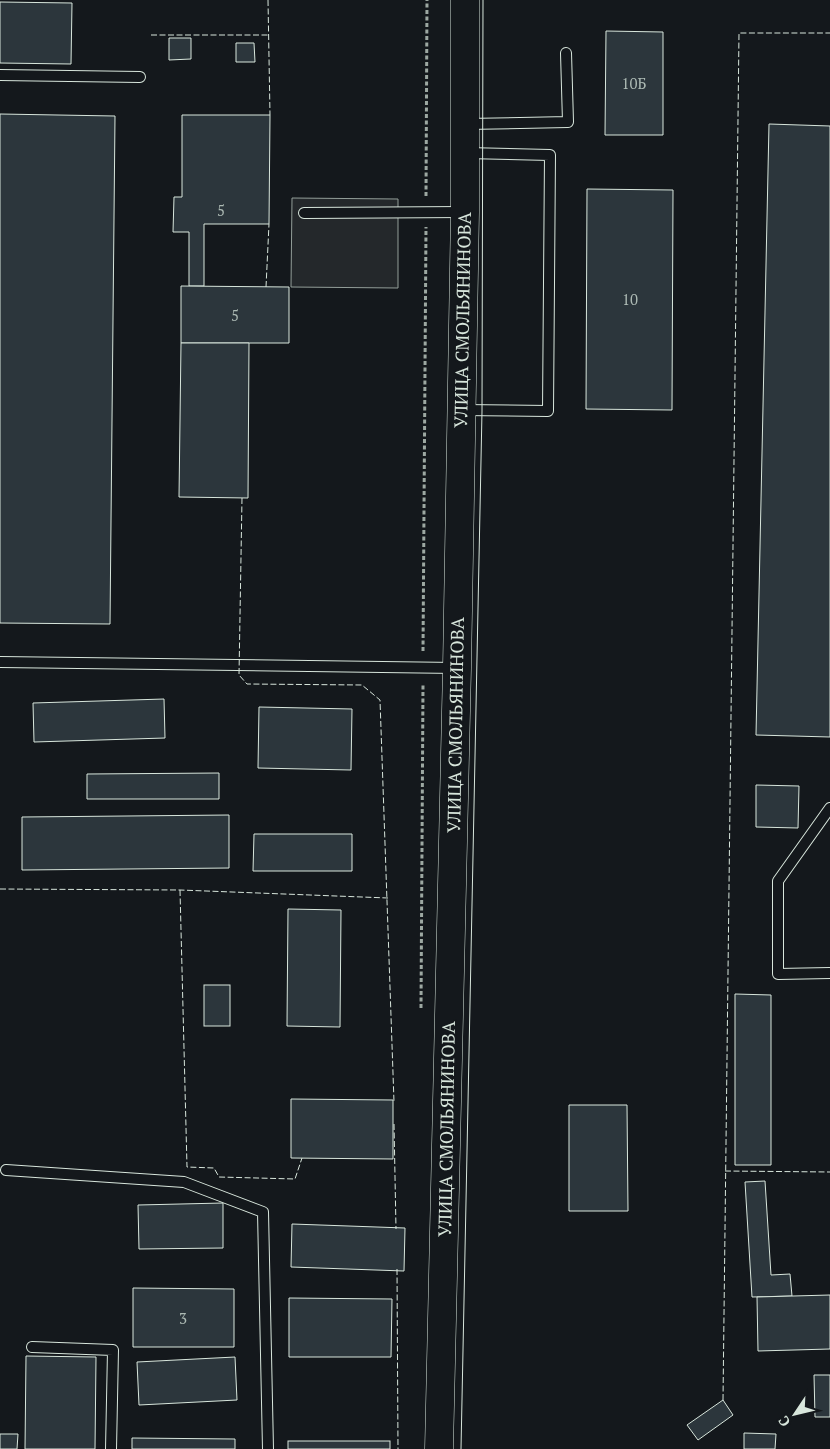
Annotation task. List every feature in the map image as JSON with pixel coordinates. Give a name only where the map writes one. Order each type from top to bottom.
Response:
[{"type":"street","name":"УЛИЦА СМОЛЬЯНИНОВА","points":[[439,1449],[457,668],[460,410],[465,212],[465,0]]},
{"type":"lane","points":[[465,124],[568,122],[566,53]]},
{"type":"lane","points":[[0,75],[140,77]]},
{"type":"lane","points":[[460,410],[548,411],[550,155],[465,153]]},
{"type":"lane","points":[[304,213],[465,212]]},
{"type":"lane","points":[[0,662],[457,668]]},
{"type":"lane","points":[[830,808],[778,881],[778,974],[830,973]]},
{"type":"lane","points":[[6,1170],[184,1182],[263,1212],[268,1449]]},
{"type":"lane","points":[[32,1347],[113,1350],[111,1449]]},
{"type":"path","points":[[421,1014],[427,0]]},
{"type":"shaded area","points":[[292,198],[398,199],[398,288],[291,287]]},
{"type":"building","points":[[0,2],[72,3],[71,64],[0,63]]},
{"type":"building","points":[[606,31],[663,32],[663,135],[605,135]]},
{"type":"building","points":[[169,38],[191,38],[191,59],[169,60]]},
{"type":"building","points":[[236,43],[254,43],[255,62],[236,62]]},
{"type":"building","points":[[0,114],[115,116],[110,624],[0,623]]},
{"type":"building","points":[[182,115],[270,115],[269,224],[204,224],[204,286],[189,286],[189,232],[173,232],[174,197],[182,197]]},
{"type":"building","points":[[769,124],[830,126],[830,737],[756,735]]},
{"type":"building","points":[[587,189],[673,190],[672,410],[586,409]]},
{"type":"building","points":[[181,286],[289,287],[289,343],[181,343]]},
{"type":"building","points":[[181,343],[249,343],[248,498],[179,497]]},
{"type":"building","points":[[164,699],[165,738],[34,742],[33,703]]},
{"type":"building","points":[[259,707],[352,709],[351,770],[258,768]]},
{"type":"building","points":[[219,773],[219,799],[87,799],[87,774]]},
{"type":"building","points":[[756,785],[799,786],[798,828],[756,827]]},
{"type":"building","points":[[229,815],[229,868],[22,870],[22,817]]},
{"type":"building","points":[[254,834],[352,834],[352,871],[253,871]]},
{"type":"building","points":[[288,909],[341,910],[340,1027],[287,1026]]},
{"type":"building","points":[[204,985],[230,985],[230,1026],[204,1026]]},
{"type":"building","points":[[735,994],[771,995],[771,1165],[735,1165]]},
{"type":"building","points":[[291,1099],[393,1100],[393,1159],[291,1158]]},
{"type":"building","points":[[569,1105],[627,1105],[628,1211],[569,1211]]},
{"type":"building","points":[[765,1181],[771,1275],[790,1274],[792,1296],[752,1297],[745,1182]]},
{"type":"building","points":[[223,1203],[223,1248],[139,1249],[138,1205]]},
{"type":"building","points":[[292,1224],[405,1228],[404,1271],[291,1267]]},
{"type":"building","points":[[133,1288],[234,1289],[234,1347],[133,1347]]},
{"type":"building","points":[[830,1295],[830,1349],[758,1351],[757,1297]]},
{"type":"building","points":[[289,1298],[392,1299],[391,1357],[289,1357]]},
{"type":"building","points":[[26,1356],[96,1357],[95,1449],[25,1449]]},
{"type":"building","points":[[235,1357],[237,1400],[139,1405],[137,1362]]},
{"type":"building","points":[[814,1375],[830,1375],[830,1417],[815,1417]]},
{"type":"building","points":[[723,1400],[733,1415],[698,1440],[687,1425]]},
{"type":"building","points":[[744,1433],[776,1434],[775,1449],[744,1449]]},
{"type":"building","points":[[0,1434],[18,1434],[17,1449],[0,1449]]},
{"type":"building","points":[[132,1438],[235,1439],[235,1449],[132,1449]]},
{"type":"building","points":[[288,1441],[390,1441],[390,1449],[288,1449]]},
{"type":"tram line","points":[[461,1449],[482,411],[483,0]]},
{"type":"fence","points":[[268,0],[270,115]]},
{"type":"fence","points":[[723,1400],[739,33],[830,33]]},
{"type":"fence","points":[[151,35],[269,35]]},
{"type":"fence","points":[[266,287],[269,224]]},
{"type":"fence","points":[[242,498],[239,675],[247,684],[362,685],[380,700],[394,1102]]},
{"type":"fence","points":[[0,889],[180,890],[388,898]]},
{"type":"fence","points":[[180,890],[187,1167],[214,1168],[219,1177],[295,1179],[302,1158]]},
{"type":"fence","points":[[394,1124],[396,1229]]},
{"type":"fence","points":[[725,1171],[830,1172]]},
{"type":"fence","points":[[397,1269],[398,1449]]}]
